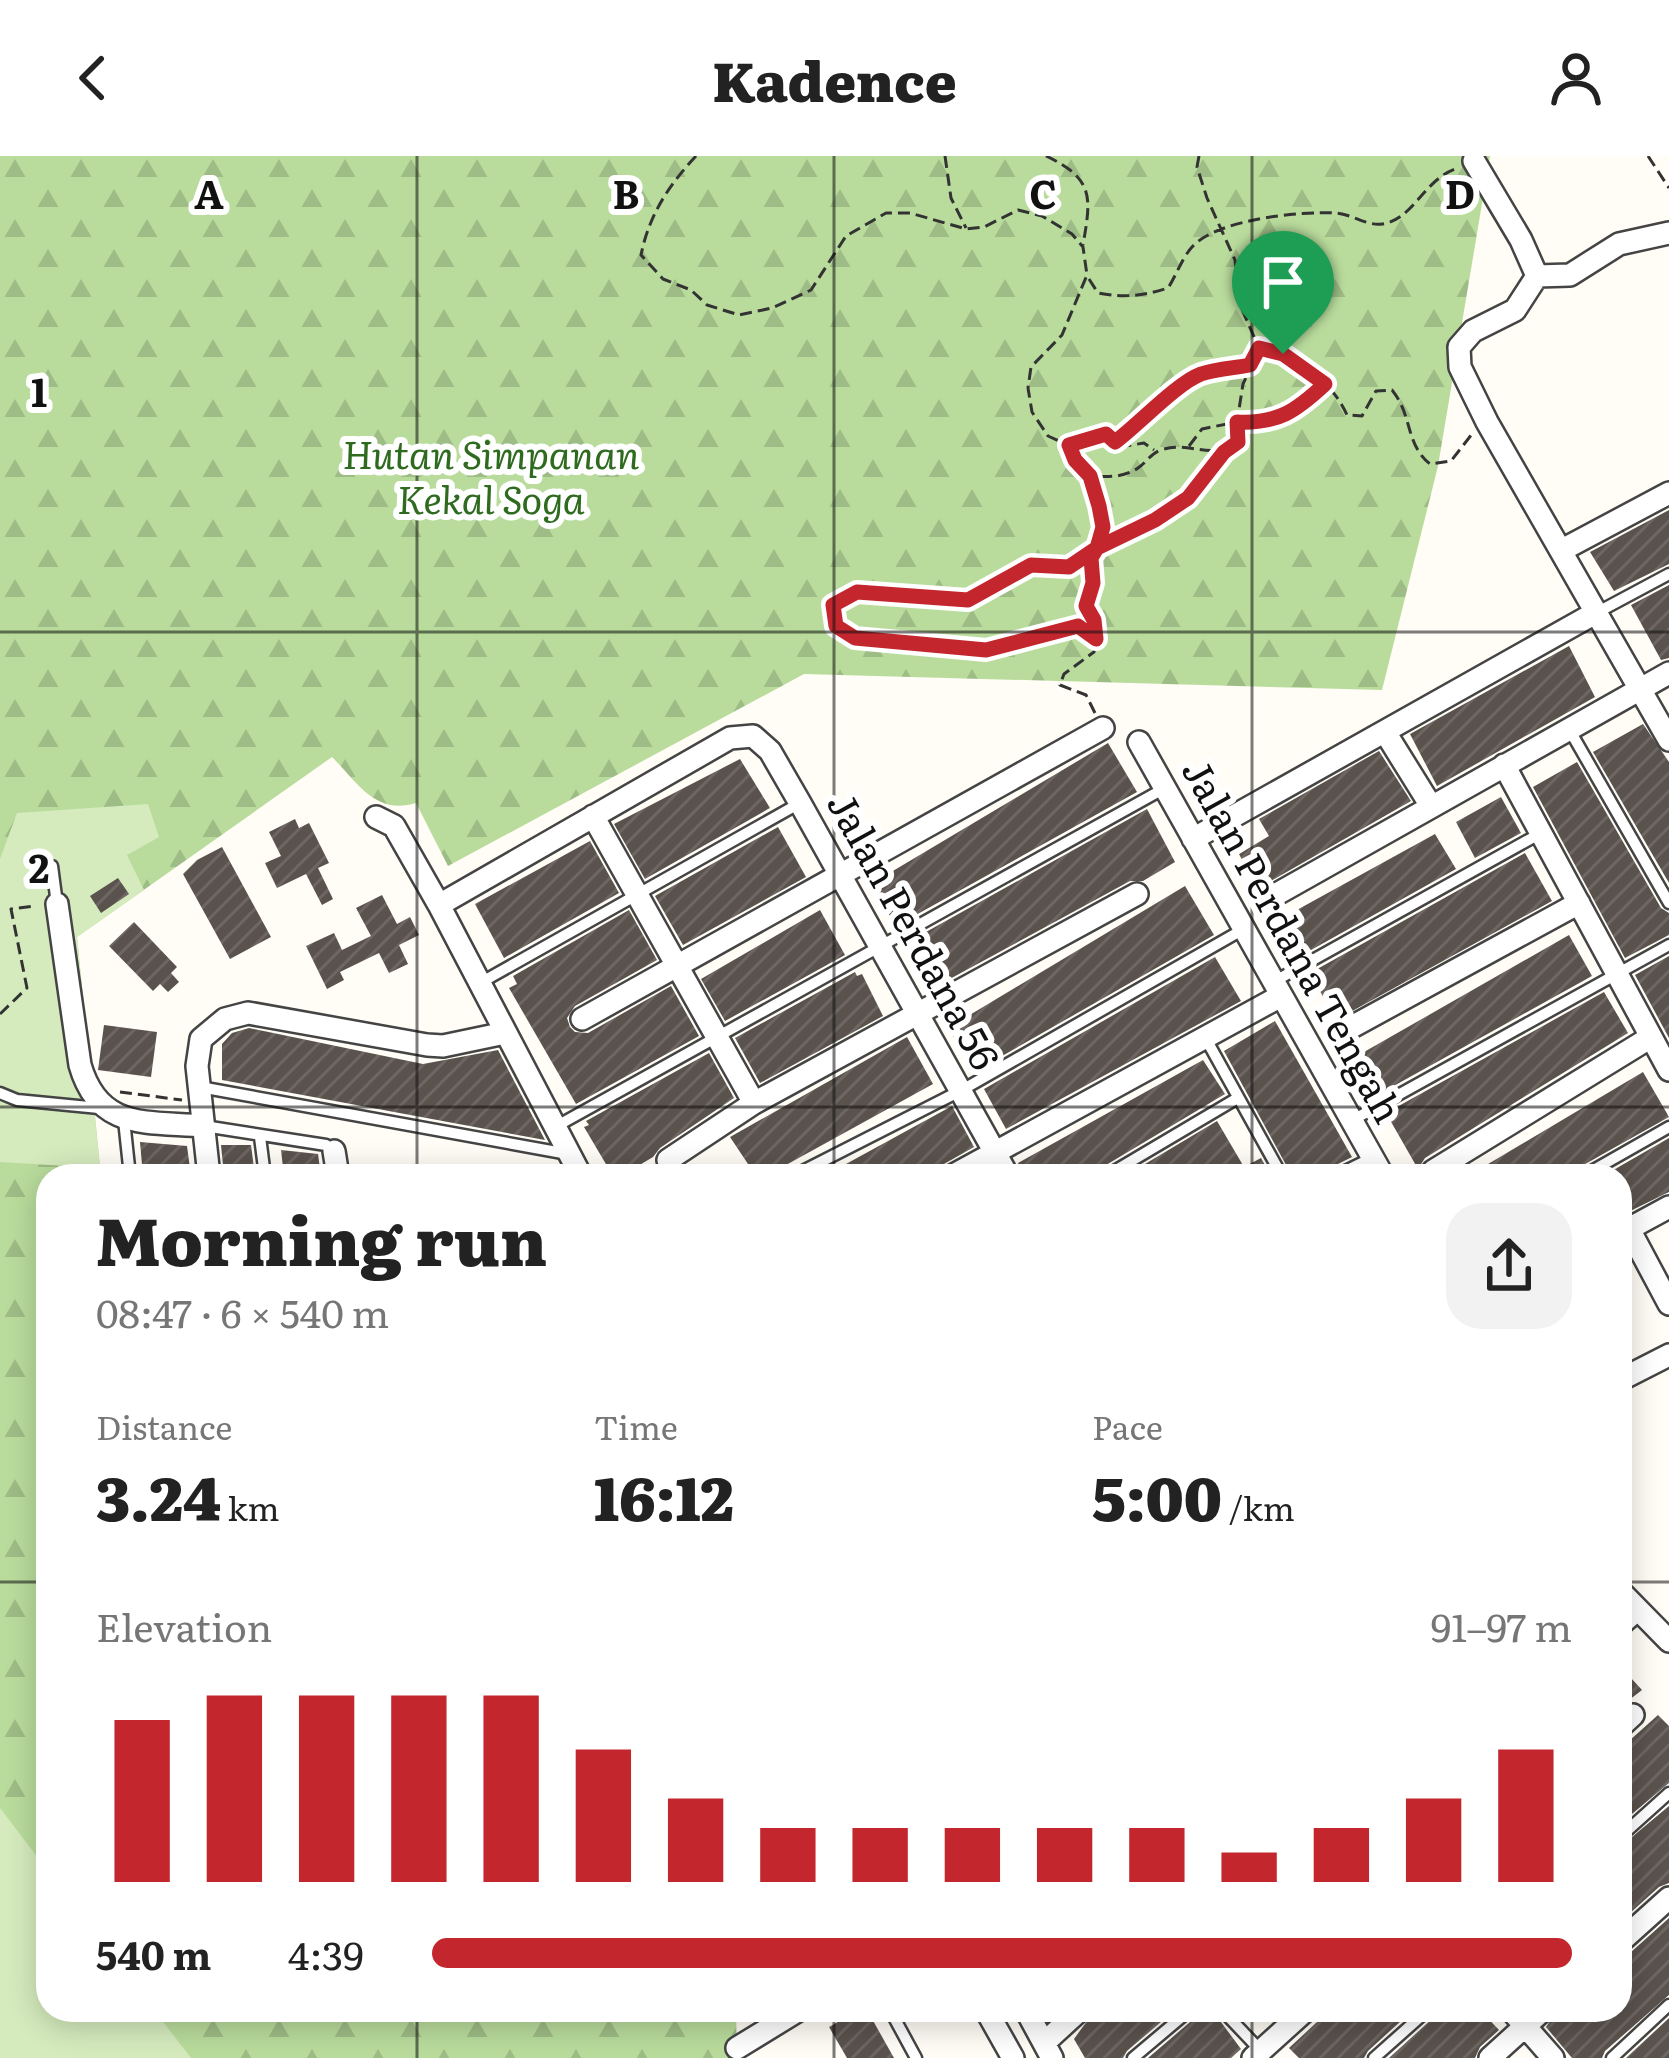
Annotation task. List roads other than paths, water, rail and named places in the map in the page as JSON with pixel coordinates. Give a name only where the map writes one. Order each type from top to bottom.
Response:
[{"type":"street","points":[[1474,161],[1521,239],[1537,276]]},
{"type":"street","points":[[1537,276],[1570,275],[1619,244],[1669,233]]},
{"type":"street","points":[[1537,276],[1516,310],[1473,331],[1459,347],[1460,367],[1669,740]]},
{"type":"street","points":[[1562,550],[1669,493]]},
{"type":"street","points":[[1193,839],[1597,612]]},
{"type":"street","points":[[1268,898],[1669,673]]},
{"type":"street","points":[[581,1019],[1103,728]]},
{"type":"street","points":[[1385,732],[1431,806]]},
{"type":"street","name":"Jalan Perdana 56","points":[[593,816],[730,738],[744,735],[762,740],[1001,1164]]},
{"type":"street","name":"Jalan Perdana Tengah","points":[[1139,742],[1376,1164]]},
{"type":"street","points":[[1504,765],[1669,1070]]},
{"type":"street","points":[[440,905],[593,816],[754,1103]]},
{"type":"street","points":[[376,817],[394,826],[440,905],[574,1164]]},
{"type":"street","points":[[670,1164],[668,1160],[754,1103],[1137,895]]},
{"type":"street","points":[[1348,1029],[1579,903]]},
{"type":"street","points":[[57,904],[86,1088],[103,1108],[124,1120],[202,1105]]},
{"type":"street","points":[[976,1164],[1204,1036],[1276,990]]},
{"type":"street","points":[[208,1164],[197,1066],[201,1039],[225,1019],[248,1013],[443,1046],[506,1034]]},
{"type":"street","points":[[1444,1164],[1652,1037]]},
{"type":"street","points":[[334,1151],[336,1164]]},
{"type":"street","points":[[1632,1227],[1669,1207]]},
{"type":"street","points":[[1632,1243],[1669,1304]]},
{"type":"street","points":[[1632,1375],[1669,1355]]},
{"type":"street","points":[[1632,1602],[1669,1641]]},
{"type":"street","points":[[1632,1931],[1669,1898]]},
{"type":"street","points":[[738,2053],[782,2022]]},
{"type":"street","points":[[993,2022],[1013,2058]]},
{"type":"street","points":[[1033,2022],[1048,2050],[1070,2022]]},
{"type":"street","points":[[1260,2056],[1294,2022]]},
{"type":"street","points":[[1490,2058],[1515,2022]]},
{"type":"street","points":[[1522,2022],[1553,2058]]},
{"type":"lane","points":[[1597,612],[1669,574]]},
{"type":"lane","points":[[1569,729],[1669,903]]},
{"type":"lane","points":[[555,1127],[1165,788]]},
{"type":"lane","points":[[480,983],[800,803]]},
{"type":"lane","points":[[1276,990],[1541,833]]},
{"type":"lane","points":[[52,866],[57,904]]},
{"type":"lane","points":[[817,1164],[962,1090],[1242,930]]},
{"type":"lane","points":[[1351,1121],[1669,944]]},
{"type":"lane","points":[[1204,1036],[1275,1164]]},
{"type":"lane","points":[[0,1093],[17,1100],[103,1108]]},
{"type":"lane","points":[[1126,1164],[1236,1099]]},
{"type":"lane","points":[[202,1105],[260,1137],[326,1145],[334,1151]]},
{"type":"lane","points":[[202,1105],[569,1154]]},
{"type":"lane","points":[[124,1120],[129,1164]]},
{"type":"lane","points":[[1604,1164],[1669,1127]]},
{"type":"lane","points":[[260,1137],[263,1164]]},
{"type":"lane","points":[[1632,1622],[1643,1612]]},
{"type":"lane","points":[[1632,1826],[1669,1792]]},
{"type":"lane","points":[[1612,2058],[1669,2005]]},
{"type":"lane","points":[[896,2022],[916,2058]]},
{"type":"lane","points":[[1132,2058],[1176,2022]]},
{"type":"lane","points":[[1232,2022],[1260,2056]]},
{"type":"lane","points":[[1374,2058],[1414,2022]]},
{"type":"park label","name":"Hutan Simpanan Kekal Soga","points":[[491,478]]}]
